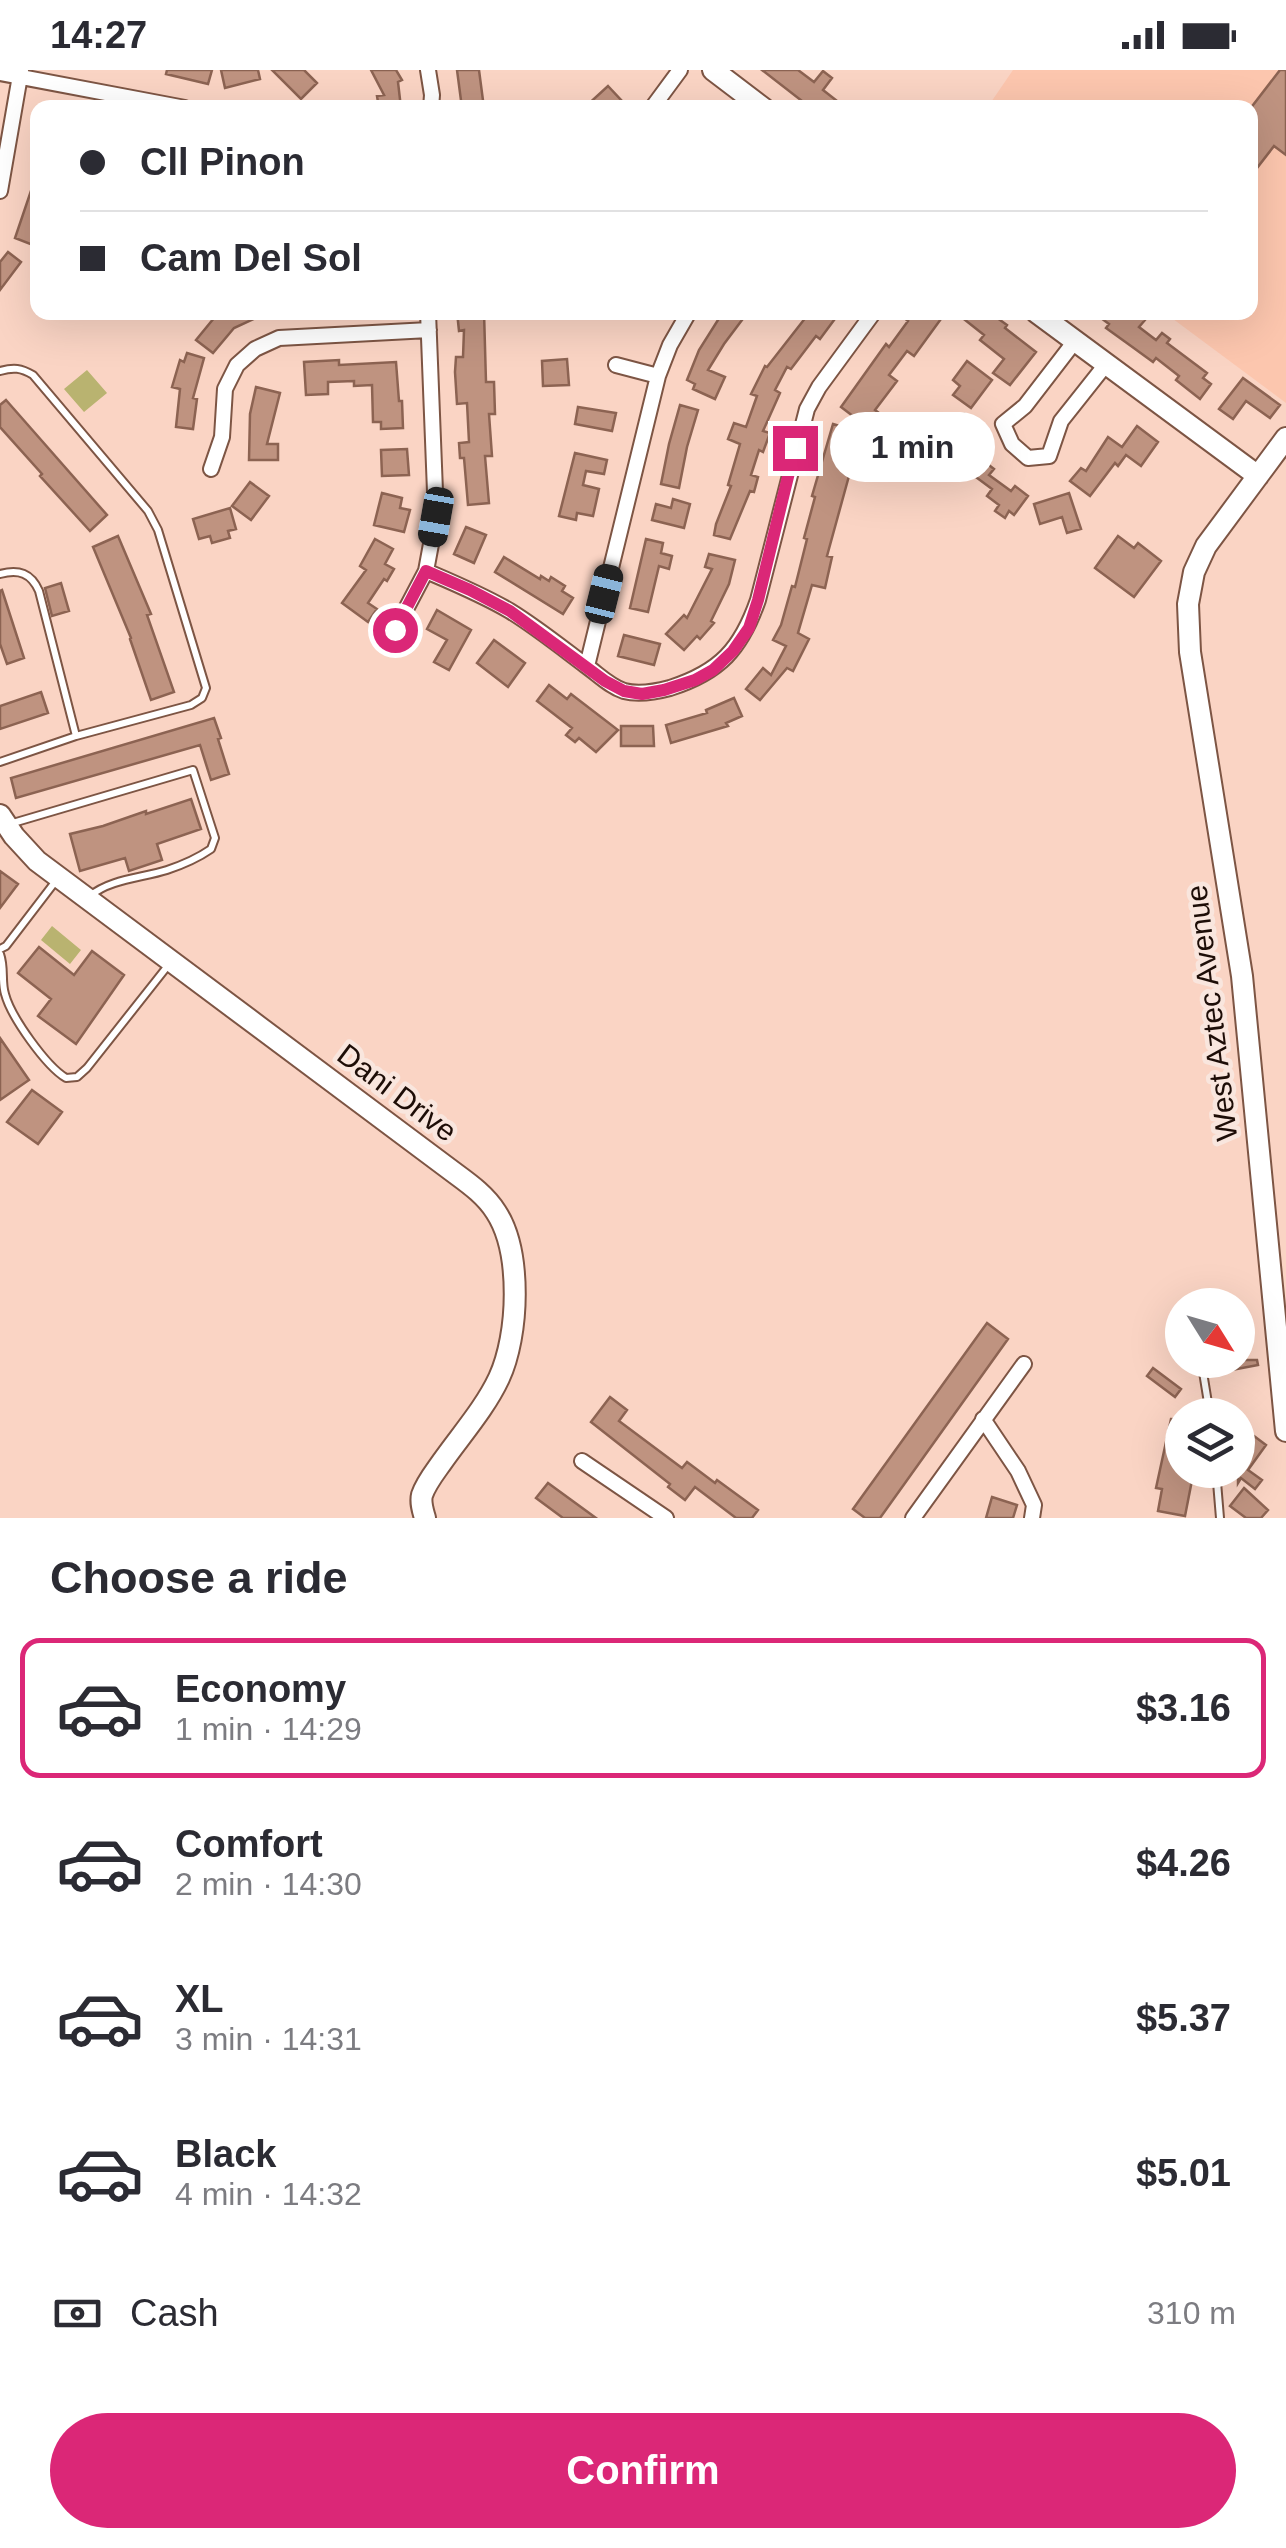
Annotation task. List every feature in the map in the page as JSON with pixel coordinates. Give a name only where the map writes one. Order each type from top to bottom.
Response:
[{"type":"street","points":[[428,70],[432,100]]},
{"type":"street","points":[[658,100],[680,70]]},
{"type":"street","points":[[713,70],[752,100]]},
{"type":"street","points":[[0,73],[20,73],[150,100]]},
{"type":"street","points":[[0,191],[20,73]]},
{"type":"street","points":[[395,630],[426,571],[436,517],[428,320]]},
{"type":"street","points":[[587,666],[658,376],[684,320]]},
{"type":"street","points":[[426,571],[510,611],[624,691],[642,694],[664,690],[713,670],[749,628],[806,409],[868,320]]},
{"type":"street","points":[[1047,320],[1258,476]]},
{"type":"street","points":[[212,469],[222,438],[225,389],[237,365],[255,350],[278,338],[429,330]]},
{"type":"street","points":[[1075,340],[1025,406],[1002,424],[1012,444],[1028,458],[1048,456],[1061,421],[1106,363]]},
{"type":"street","points":[[616,365],[658,376]]},
{"type":"street","name":"West Aztec Avenue","points":[[1286,438],[1206,546],[1194,572],[1188,604],[1190,652],[1242,976],[1286,1431]]},
{"type":"street","name":"Dani Drive","points":[[3,820],[38,861],[58,877],[456,1174],[496,1212],[515,1272],[507,1353],[483,1405],[428,1482],[421,1498],[425,1518]]},
{"type":"street","points":[[914,1518],[1024,1364]]},
{"type":"street","points":[[983,1419],[1018,1471],[1034,1504],[1032,1518]]},
{"type":"street","points":[[582,1461],[666,1518]]},
{"type":"lane","points":[[0,371],[22,368],[33,375],[148,511],[158,530],[206,688],[202,698],[191,705],[76,736],[0,762]]},
{"type":"lane","points":[[0,574],[26,574],[40,592],[76,736]]},
{"type":"lane","points":[[3,820],[193,770],[215,838],[211,849],[168,870],[110,885],[93,892],[88,899]]},
{"type":"lane","points":[[58,877],[0,952],[6,999],[45,1062],[66,1078],[88,1068],[171,962]]},
{"type":"lane","points":[[1218,1488],[1220,1518]]},
{"type":"shaded area","points":[[1013,70],[1286,70],[1286,403],[1174,320],[1258,320],[1258,100],[992,100]]},
{"type":"shaded area","points":[[87,370],[107,393],[84,412],[64,389]]},
{"type":"shaded area","points":[[52,926],[81,950],[70,964],[41,940]]},
{"type":"building","points":[[167,70],[212,70],[208,84],[166,74]]},
{"type":"building","points":[[221,70],[258,70],[260,79],[225,88]]},
{"type":"building","points":[[272,70],[304,70],[317,83],[301,99]]},
{"type":"building","points":[[371,70],[396,70],[402,80],[398,82],[400,100],[378,100],[377,96],[384,95]]},
{"type":"building","points":[[457,70],[479,70],[483,100],[461,100]]},
{"type":"building","points":[[762,70],[798,70],[814,82],[823,71],[832,78],[823,90],[836,100],[801,100]]},
{"type":"building","points":[[1280,70],[1286,70],[1286,155],[1274,146],[1258,167],[1258,100]]},
{"type":"building","points":[[608,86],[621,100],[593,100]]},
{"type":"building","points":[[30,194],[30,244],[15,238]]},
{"type":"building","points":[[8,252],[21,262],[0,290],[0,262]]},
{"type":"building","points":[[212,320],[252,320],[234,328],[213,353],[196,340]]},
{"type":"building","points":[[458,320],[484,320],[486,382],[494,382],[495,414],[489,414],[492,456],[485,456],[489,503],[468,505],[459,443],[469,442],[467,403],[457,404],[455,372],[456,357],[463,357],[464,330],[459,331]]},
{"type":"building","points":[[718,320],[742,320],[708,370],[725,377],[715,399],[693,389],[695,384],[687,380],[699,350]]},
{"type":"building","points":[[804,320],[834,320],[820,339],[816,336],[791,369],[787,367],[775,390],[780,393],[763,431],[770,433],[763,452],[759,450],[751,475],[758,477],[754,492],[750,491],[730,539],[714,535],[740,444],[728,439],[734,423],[746,427],[757,396],[751,394]]},
{"type":"building","points":[[940,320],[914,356],[907,351],[889,375],[897,381],[875,410],[879,413],[866,426],[841,407],[886,344],[889,347],[908,321]]},
{"type":"building","points":[[965,320],[1000,320],[1036,352],[1010,385],[993,373],[1004,359],[980,340],[984,335]]},
{"type":"building","points":[[1104,320],[1145,320],[1139,327],[1156,340],[1162,333],[1170,339],[1167,343],[1207,373],[1203,378],[1211,384],[1200,399],[1156,358],[1153,362],[1106,328],[1109,324]]},
{"type":"building","points":[[187,353],[204,358],[193,398],[197,399],[193,429],[176,427],[180,389],[172,387],[180,360],[184,362]]},
{"type":"building","points":[[567,359],[569,385],[543,386],[542,361]]},
{"type":"building","points":[[339,360],[339,365],[396,362],[403,428],[381,429],[381,422],[373,422],[372,385],[328,382],[328,394],[306,395],[304,362]]},
{"type":"building","points":[[967,361],[992,380],[971,408],[953,395],[960,386],[953,380]]},
{"type":"building","points":[[1243,378],[1280,405],[1270,418],[1246,401],[1233,419],[1219,409]]},
{"type":"building","points":[[256,387],[280,393],[267,444],[278,444],[278,460],[249,460],[250,414]]},
{"type":"building","points":[[6,400],[107,515],[90,531],[0,427],[0,405]]},
{"type":"building","points":[[680,405],[698,410],[679,488],[661,484]]},
{"type":"building","points":[[578,407],[616,413],[612,431],[575,424]]},
{"type":"building","points":[[964,414],[966,443],[942,445],[940,416]]},
{"type":"building","points":[[833,424],[860,432],[854,453],[859,454],[855,466],[852,465],[827,556],[832,557],[825,588],[812,585],[798,633],[809,639],[793,671],[787,668],[760,700],[746,689],[763,668],[771,675],[786,646],[773,640],[792,586],[795,587],[815,497],[812,496]]},
{"type":"building","points":[[1137,426],[1158,442],[1141,466],[1126,455],[1090,496],[1070,481],[1081,468],[1086,471],[1108,437],[1122,447]]},
{"type":"building","points":[[407,449],[409,475],[382,476],[381,450]]},
{"type":"building","points":[[968,449],[994,469],[989,475],[1011,491],[1015,486],[1028,496],[1014,515],[1009,511],[1005,518],[995,511],[999,505],[987,496],[992,489],[957,463]]},
{"type":"building","points":[[575,453],[607,460],[604,474],[586,471],[583,485],[599,489],[593,516],[577,513],[576,520],[559,516]]},
{"type":"building","points":[[250,482],[269,496],[251,520],[232,506]]},
{"type":"building","points":[[382,493],[402,498],[400,508],[410,510],[404,532],[374,525]]},
{"type":"building","points":[[1069,493],[1081,529],[1067,533],[1062,517],[1040,524],[1034,504]]},
{"type":"building","points":[[673,499],[690,504],[684,528],[652,520],[656,504],[671,508]]},
{"type":"building","points":[[230,508],[236,529],[228,531],[230,538],[212,543],[210,536],[199,539],[193,519]]},
{"type":"building","points":[[466,527],[486,535],[474,563],[454,554]]},
{"type":"building","points":[[118,536],[151,614],[147,615],[174,692],[151,700],[131,638],[93,547]]},
{"type":"building","points":[[1118,536],[1134,548],[1138,543],[1161,561],[1134,597],[1095,568]]},
{"type":"building","points":[[375,539],[393,549],[385,564],[394,569],[368,603],[377,609],[368,622],[342,603],[366,570],[360,566]]},
{"type":"building","points":[[646,539],[663,543],[661,553],[672,556],[669,569],[659,566],[648,612],[630,608]]},
{"type":"building","points":[[709,554],[735,560],[729,584],[711,621],[714,623],[684,650],[666,634],[684,615],[687,618],[712,569],[705,567]]},
{"type":"building","points":[[504,557],[540,579],[541,576],[549,581],[551,577],[565,586],[562,591],[573,598],[563,614],[495,572]]},
{"type":"building","points":[[61,583],[69,611],[52,616],[45,588]]},
{"type":"building","points":[[2,590],[24,658],[7,664],[0,644]]},
{"type":"building","points":[[437,610],[471,630],[449,670],[434,662],[447,640],[427,629]]},
{"type":"building","points":[[624,635],[660,644],[654,665],[618,656]]},
{"type":"building","points":[[494,640],[525,663],[508,687],[477,663]]},
{"type":"building","points":[[549,685],[567,699],[571,694],[618,730],[596,752],[579,738],[575,742],[566,735],[572,728],[537,701]]},
{"type":"building","points":[[41,692],[48,713],[0,729],[0,706]]},
{"type":"building","points":[[734,698],[742,716],[726,723],[728,726],[671,743],[666,725],[707,713],[706,710]]},
{"type":"building","points":[[214,718],[229,774],[211,780],[200,745],[16,798],[11,778]]},
{"type":"building","points":[[621,726],[653,726],[654,746],[621,746]]},
{"type":"building","points":[[191,799],[201,829],[157,844],[162,860],[129,871],[125,858],[80,871],[70,834]]},
{"type":"building","points":[[0,871],[18,884],[0,908]]},
{"type":"building","points":[[39,947],[74,975],[92,951],[124,975],[76,1044],[38,1016],[51,999],[18,973]]},
{"type":"building","points":[[0,1038],[29,1080],[0,1100]]},
{"type":"building","points":[[32,1090],[62,1112],[38,1144],[7,1122]]},
{"type":"building","points":[[987,1323],[1008,1339],[880,1518],[865,1518],[853,1509]]},
{"type":"building","points":[[1153,1368],[1181,1389],[1175,1397],[1147,1376]]},
{"type":"building","points":[[610,1397],[627,1410],[619,1421],[682,1468],[687,1462],[715,1483],[717,1480],[758,1510],[752,1518],[736,1518],[695,1487],[685,1500],[591,1422]]},
{"type":"building","points":[[1255,1437],[1266,1445],[1255,1460]]},
{"type":"building","points":[[1165,1447],[1165,1488],[1190,1488],[1185,1516],[1158,1511],[1162,1489],[1156,1488]]},
{"type":"building","points":[[548,1483],[596,1518],[563,1518],[536,1498]]},
{"type":"building","points":[[1244,1488],[1268,1510],[1261,1518],[1246,1518],[1230,1506]]},
{"type":"building","points":[[992,1497],[1017,1505],[1013,1518],[986,1518]]},
{"type":"route","points":[[395,630],[426,571],[510,611],[624,691],[642,694],[695,680],[733,651],[749,628],[795,448]]}]
